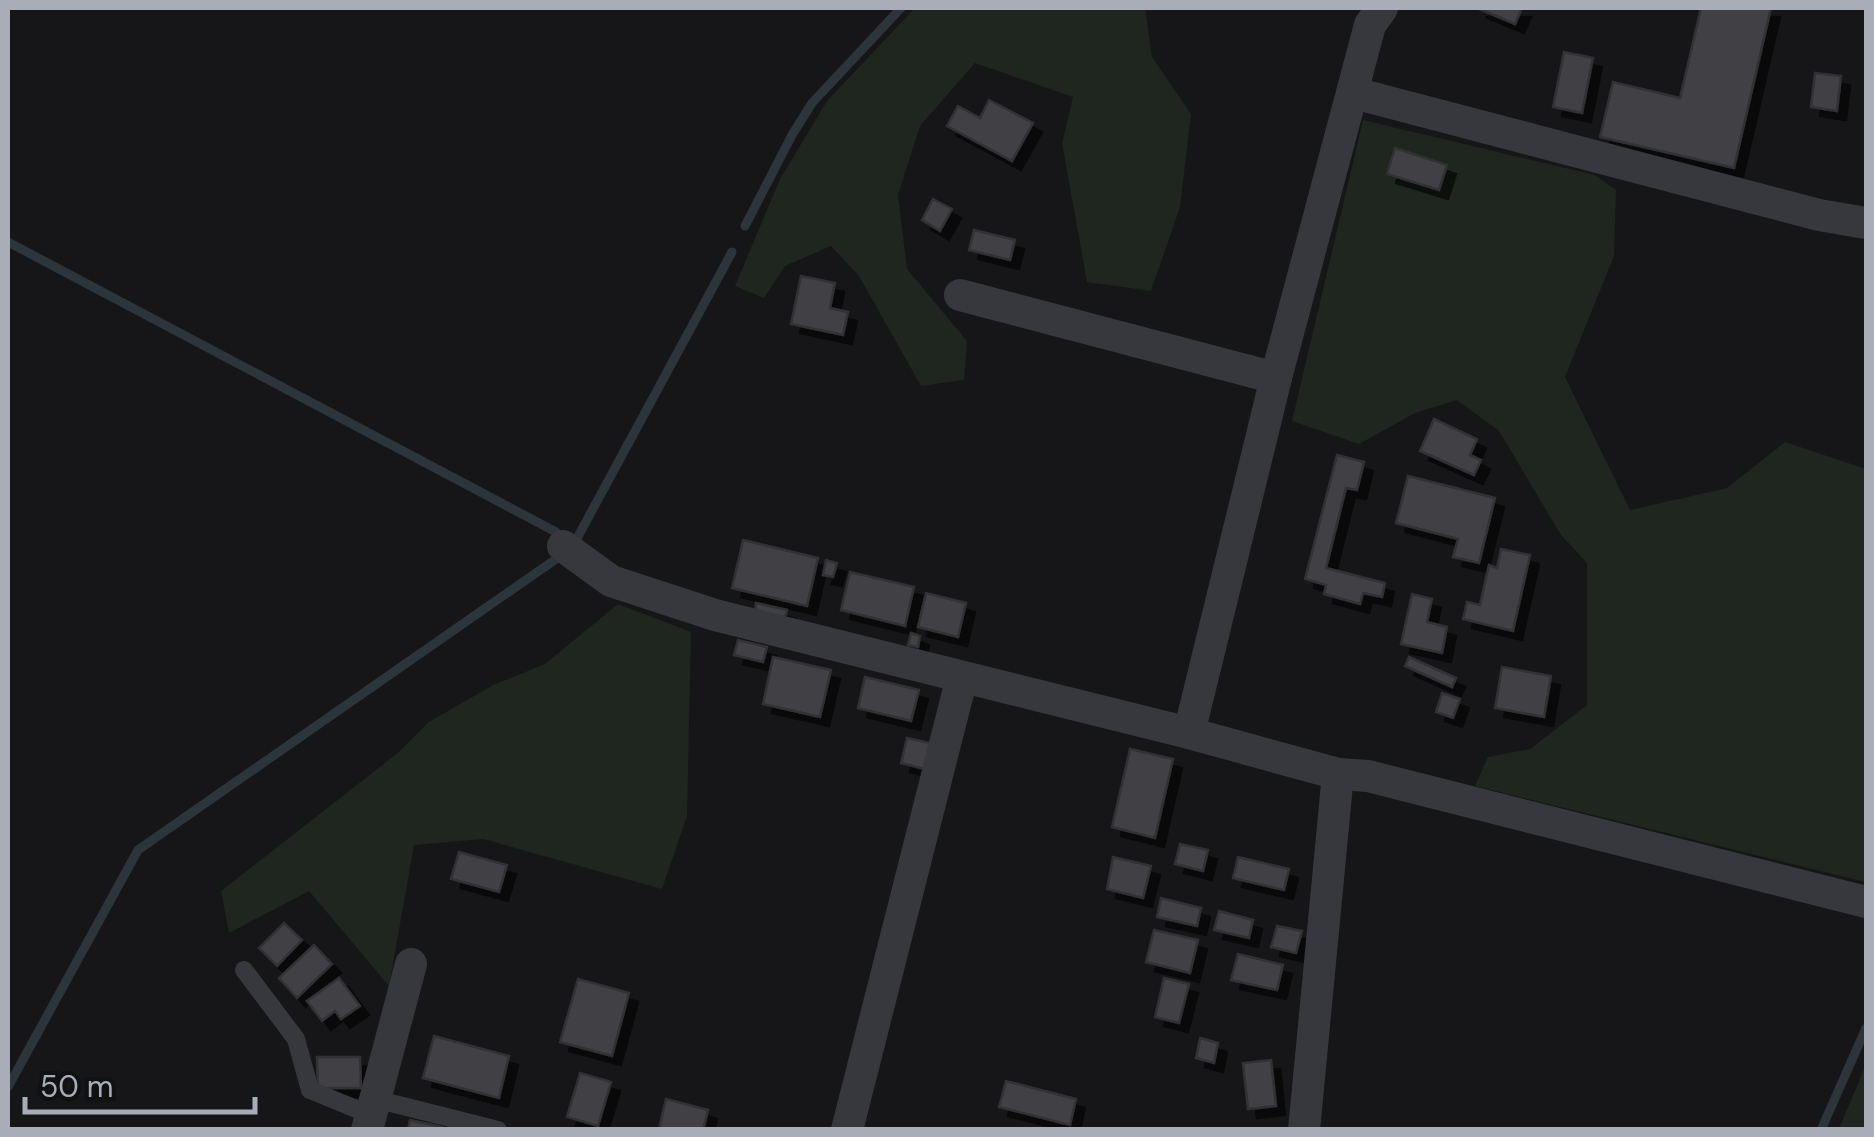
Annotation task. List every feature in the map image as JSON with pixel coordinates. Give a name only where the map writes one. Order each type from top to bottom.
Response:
[{"type":"street","points":[[1189,734],[1276,378],[1370,25],[1382,8]]},
{"type":"street","points":[[1354,93],[1819,216],[1866,223]]},
{"type":"street","points":[[960,295],[1276,378]]},
{"type":"street","points":[[563,546],[611,581],[714,616],[1866,902]]},
{"type":"street","points":[[847,1130],[962,677]]},
{"type":"street","points":[[1304,1130],[1338,774]]},
{"type":"street","points":[[371,1114],[411,964]]},
{"type":"lane","points":[[244,970],[296,1038],[310,1090],[371,1114],[498,1130]]},
{"type":"shaded area","points":[[915,8],[1145,8],[1152,57],[1191,114],[1180,207],[1151,291],[1087,282],[1062,143],[1073,97],[975,63],[920,126],[898,195],[907,269],[967,341],[964,380],[921,386],[859,276],[831,246],[785,266],[764,298],[735,286],[780,179],[827,101]]},
{"type":"shaded area","points":[[1363,120],[1595,175],[1616,190],[1614,256],[1565,377],[1630,510],[1727,488],[1785,442],[1866,469],[1866,882],[1475,786],[1488,757],[1530,749],[1587,705],[1587,563],[1561,535],[1499,431],[1457,400],[1415,413],[1359,444],[1292,421]]},
{"type":"shaded area","points":[[618,604],[691,632],[687,816],[662,889],[483,839],[414,845],[389,986],[309,891],[229,933],[221,891],[399,752],[429,722],[493,685],[545,664]]},
{"type":"shaded area","points":[[1866,1064],[1866,1129],[1839,1129]]},
{"type":"building","points":[[1477,8],[1522,8],[1515,24]]},
{"type":"building","points":[[1701,8],[1771,8],[1734,168],[1600,137],[1613,82],[1680,98]]},
{"type":"building","points":[[1564,52],[1593,58],[1582,113],[1553,107]]},
{"type":"building","points":[[1815,73],[1841,76],[1837,111],[1811,107]]},
{"type":"building","points":[[989,100],[1033,123],[1012,161],[947,126],[958,106],[980,118]]},
{"type":"building","points":[[1395,148],[1447,165],[1439,190],[1387,174]]},
{"type":"building","points":[[933,199],[952,209],[940,231],[922,220]]},
{"type":"building","points":[[974,230],[1015,240],[1010,260],[969,250]]},
{"type":"building","points":[[801,276],[835,283],[830,308],[848,312],[843,335],[791,324]]},
{"type":"building","points":[[1434,419],[1477,439],[1470,455],[1481,460],[1474,475],[1420,451]]},
{"type":"building","points":[[1337,455],[1364,462],[1357,490],[1346,488],[1326,568],[1385,583],[1382,597],[1363,593],[1360,604],[1324,594],[1326,585],[1305,579]]},
{"type":"building","points":[[1408,476],[1495,498],[1479,563],[1453,557],[1458,539],[1396,523]]},
{"type":"building","points":[[743,540],[818,558],[807,606],[732,588]]},
{"type":"building","points":[[1501,549],[1530,555],[1513,631],[1463,619],[1467,602],[1480,605],[1489,565],[1497,568]]},
{"type":"building","points":[[826,560],[837,563],[833,577],[823,575]]},
{"type":"building","points":[[850,572],[914,587],[905,626],[841,610]]},
{"type":"building","points":[[926,593],[966,603],[958,637],[918,627]]},
{"type":"building","points":[[1412,594],[1432,599],[1427,622],[1447,627],[1442,653],[1401,644]]},
{"type":"building","points":[[756,603],[787,610],[785,618],[755,610]]},
{"type":"building","points":[[911,633],[920,636],[918,647],[908,645]]},
{"type":"building","points":[[738,640],[767,647],[763,662],[734,655]]},
{"type":"building","points":[[773,657],[831,670],[820,717],[763,704]]},
{"type":"building","points":[[1409,657],[1456,678],[1452,687],[1405,666]]},
{"type":"building","points":[[1502,667],[1551,676],[1544,717],[1495,708]]},
{"type":"building","points":[[865,677],[919,690],[911,721],[858,708]]},
{"type":"building","points":[[1442,693],[1460,699],[1453,718],[1436,712]]},
{"type":"building","points":[[907,738],[934,744],[928,770],[901,763]]},
{"type":"building","points":[[1130,749],[1173,759],[1155,838],[1112,827]]},
{"type":"building","points":[[1180,844],[1208,850],[1203,871],[1175,864]]},
{"type":"building","points":[[459,852],[507,865],[499,892],[451,879]]},
{"type":"building","points":[[1113,857],[1151,866],[1143,898],[1107,889]]},
{"type":"building","points":[[1238,857],[1289,869],[1284,890],[1233,878]]},
{"type":"building","points":[[1161,898],[1201,908],[1197,926],[1157,917]]},
{"type":"building","points":[[1219,911],[1253,920],[1249,938],[1214,930]]},
{"type":"building","points":[[284,923],[302,940],[277,966],[259,948]]},
{"type":"building","points":[[1277,926],[1302,931],[1296,953],[1271,947]]},
{"type":"building","points":[[1154,930],[1198,940],[1190,973],[1146,962]]},
{"type":"building","points":[[314,945],[332,964],[297,998],[279,978]]},
{"type":"building","points":[[1238,954],[1283,965],[1277,990],[1231,980]]},
{"type":"building","points":[[339,978],[360,1006],[341,1019],[335,1011],[322,1021],[307,1001]]},
{"type":"building","points":[[1164,978],[1189,984],[1179,1023],[1155,1017]]},
{"type":"building","points":[[578,979],[629,993],[612,1056],[560,1042]]},
{"type":"building","points":[[434,1036],[509,1056],[499,1098],[423,1078]]},
{"type":"building","points":[[1200,1038],[1218,1043],[1214,1063],[1196,1058]]},
{"type":"building","points":[[317,1057],[360,1057],[361,1088],[318,1088]]},
{"type":"building","points":[[1271,1060],[1276,1106],[1248,1109],[1243,1063]]},
{"type":"building","points":[[580,1073],[611,1082],[598,1126],[567,1117]]},
{"type":"building","points":[[1006,1081],[1076,1099],[1070,1125],[999,1107]]},
{"type":"building","points":[[666,1099],[708,1110],[703,1130],[659,1129]]},
{"type":"building","points":[[410,1120],[442,1127],[408,1130]]},
{"type":"waterway","points":[[745,226],[812,103],[901,8]]},
{"type":"waterway","points":[[8,242],[556,532]]},
{"type":"waterway","points":[[575,542],[732,252]]},
{"type":"waterway","points":[[8,1087],[138,850],[556,559]]},
{"type":"waterway","points":[[1821,1130],[1866,1028]]}]
